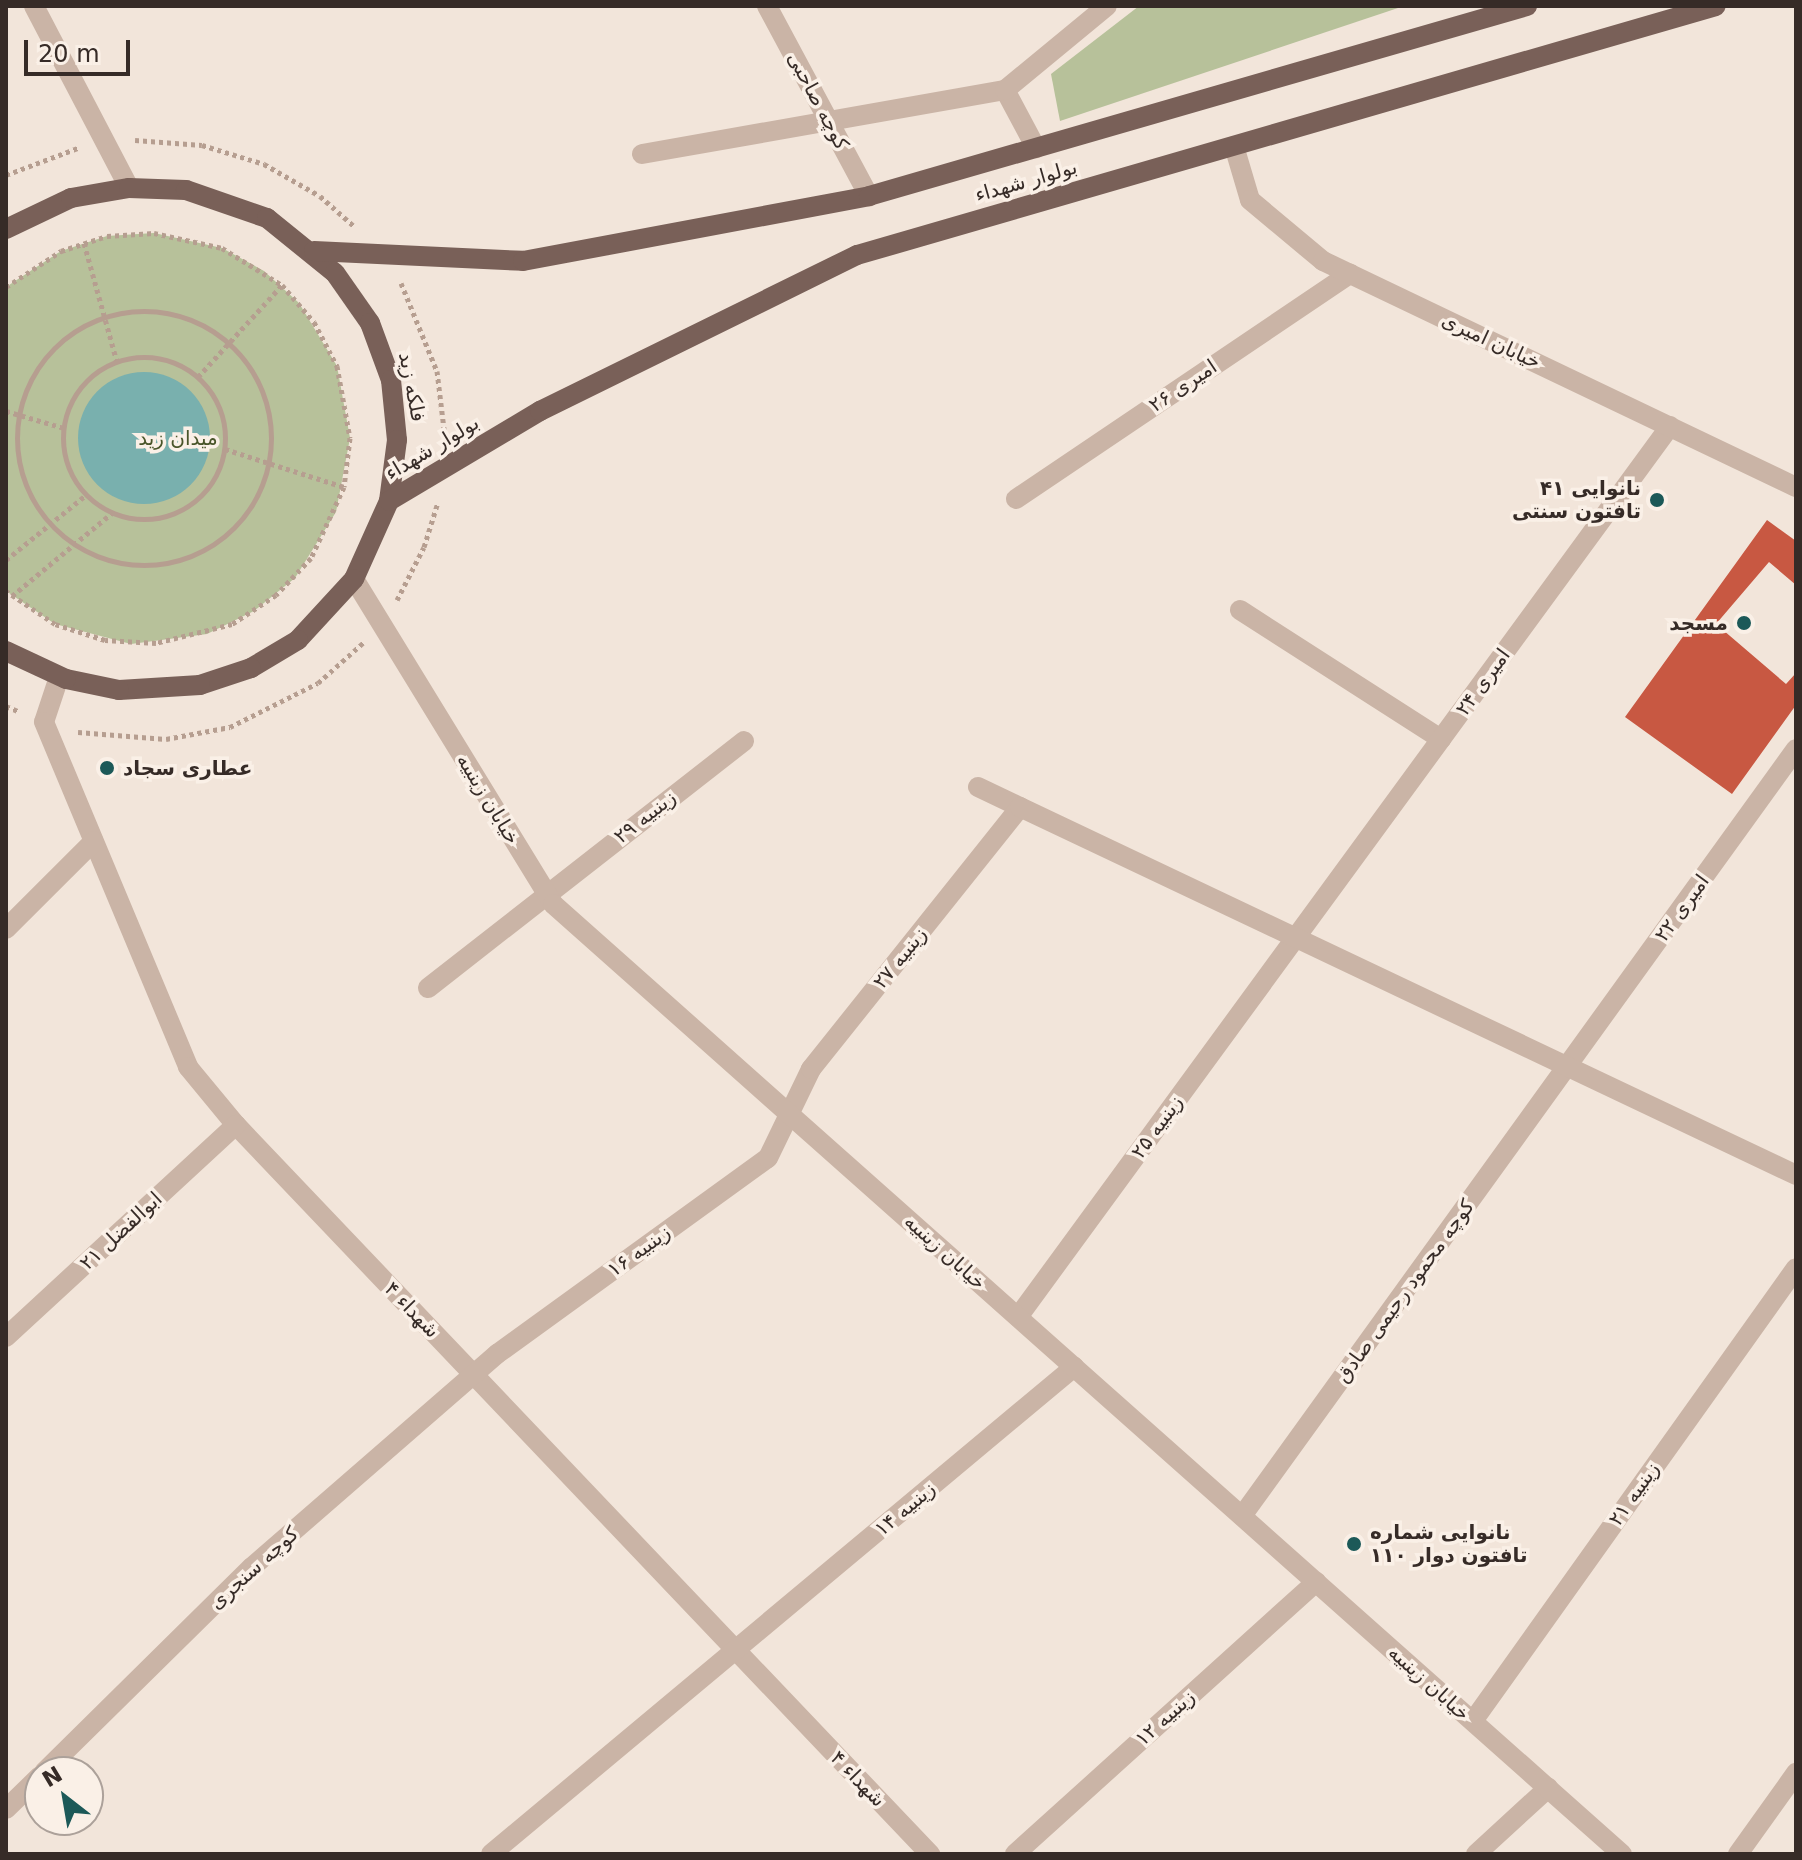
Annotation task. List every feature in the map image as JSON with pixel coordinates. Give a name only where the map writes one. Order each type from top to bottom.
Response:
[{"type":"main road","name":"بولوار شهداء","points":[[314,251],[523,261],[869,196],[1527,6]]},
{"type":"main road","name":"بولوار شهداء","points":[[389,501],[540,411],[857,255],[1692,9],[1716,6]]},
{"type":"main road","name":"فلکه زید","points":[[6,229],[71,198],[129,188],[214,197],[267,218],[314,251],[362,310],[391,380],[397,440],[389,501],[354,579],[298,640],[226,678],[146,692],[59,677],[6,651]]},
{"type":"street","points":[[34,6],[129,188]]},
{"type":"street","name":"کوچه صاحبی","points":[[767,6],[869,196]]},
{"type":"street","points":[[642,154],[1005,90],[1107,6]]},
{"type":"street","points":[[1005,90],[1036,148]]},
{"type":"street","name":"خیابان امیری","points":[[1234,146],[1250,200],[1323,261],[1796,487]]},
{"type":"street","name":"امیری ۲۶","points":[[1016,499],[1350,274]]},
{"type":"street","name":"امیری ۲۴","points":[[1296,937],[1670,426]]},
{"type":"street","name":"خیابان زینبیه","points":[[354,579],[546,894],[1622,1854]]},
{"type":"street","points":[[1240,610],[1441,739]]},
{"type":"street","points":[[44,722],[59,677]]},
{"type":"street","name":"شهداء ۴","points":[[44,722],[188,1067],[236,1125],[930,1854]]},
{"type":"street","name":"زینبیه ۲۹","points":[[428,988],[744,741]]},
{"type":"street","name":"امیری ۲۲","points":[[1567,1066],[1796,749]]},
{"type":"street","points":[[978,787],[1796,1175]]},
{"type":"street","name":"زینبیه ۲۷","points":[[789,1114],[811,1069],[1020,807]]},
{"type":"street","points":[[6,929],[94,841]]},
{"type":"street","name":"زینبیه ۲۵","points":[[1018,1317],[1296,937]]},
{"type":"street","name":"کوچه محمود رحیمی صادق","points":[[1242,1516],[1567,1066]]},
{"type":"street","name":"زینبیه ۱۶","points":[[476,1377],[497,1354],[768,1158],[789,1114]]},
{"type":"street","name":"ابوالفضل ۲۱","points":[[6,1337],[236,1125]]},
{"type":"street","name":"زینبیه ۲۱","points":[[1473,1721],[1796,1268]]},
{"type":"street","name":"زینبیه ۱۴","points":[[491,1854],[1074,1367]]},
{"type":"street","name":"کوچه سنجری","points":[[60,1756],[252,1567],[476,1377]]},
{"type":"street","name":"زینبیه ۱۲","points":[[1015,1854],[1316,1582]]},
{"type":"street","points":[[1738,1854],[1796,1773]]},
{"type":"street","points":[[1476,1854],[1548,1788]]},
{"type":"street","name":"کوچه سنجری","points":[[6,1809],[24,1792]]},
{"type":"path","points":[[6,175],[58,153],[105,143],[202,145],[264,164],[320,196],[381,254],[416,310],[434,361],[443,404],[444,469],[424,547],[381,623],[318,683],[230,727],[133,739],[44,722],[6,706]]},
{"type":"path","points":[[6,287],[40,261],[84,243],[154,233],[200,241],[244,259],[282,285],[314,322],[337,366],[349,426],[344,487],[325,535],[295,578],[254,611],[207,634],[156,643],[105,640],[55,624],[6,591]]},
{"type":"path","points":[[84,243],[117,362]]},
{"type":"path","points":[[198,377],[282,285]]},
{"type":"path","points":[[163,312],[205,326],[229,343],[256,377],[267,405],[268,463],[239,521],[215,543],[185,557],[136,564],[104,558],[74,544],[50,524],[22,473],[19,415],[33,377],[48,354],[68,336],[104,317],[163,312]]},
{"type":"path","points":[[166,359],[198,377],[218,402],[225,449],[212,483],[185,509],[149,520],[112,513],[86,495],[69,471],[64,428],[81,387],[117,362],[166,359]]},
{"type":"path","points":[[6,411],[64,428]]},
{"type":"path","points":[[225,449],[344,487]]},
{"type":"path","points":[[6,560],[86,495]]},
{"type":"path","points":[[12,596],[112,513]]},
{"type":"green space","points":[[1139,6],[1404,6],[1060,121],[1051,74]]},
{"type":"green space","name":"میدان زید","points":[[154,233],[222,248],[264,271],[299,303],[337,366],[350,438],[336,512],[295,578],[254,611],[207,634],[131,644],[55,624],[6,591],[6,287],[61,251],[107,236]]},
{"type":"water","points":[[144,372],[169,377],[190,392],[205,413],[210,438],[205,463],[190,484],[169,499],[144,504],[119,499],[98,484],[83,463],[78,438],[83,413],[98,392],[119,377]]},
{"type":"building","name":"مسجد","points":[[1767,520],[1796,541],[1796,585],[1769,562],[1716,624],[1786,684],[1796,673],[1796,705],[1732,794],[1625,717]]},
{"type":"place","name":"نانوایی ۴۱ تافتون سنتی","points":[[1657,500]]},
{"type":"place","name":"مسجد","points":[[1744,623]]},
{"type":"place","name":"عطاری سجاد","points":[[107,768]]},
{"type":"place","name":"نانوایی شماره ۱۱۰ تافتون دوار","points":[[1354,1544]]}]
